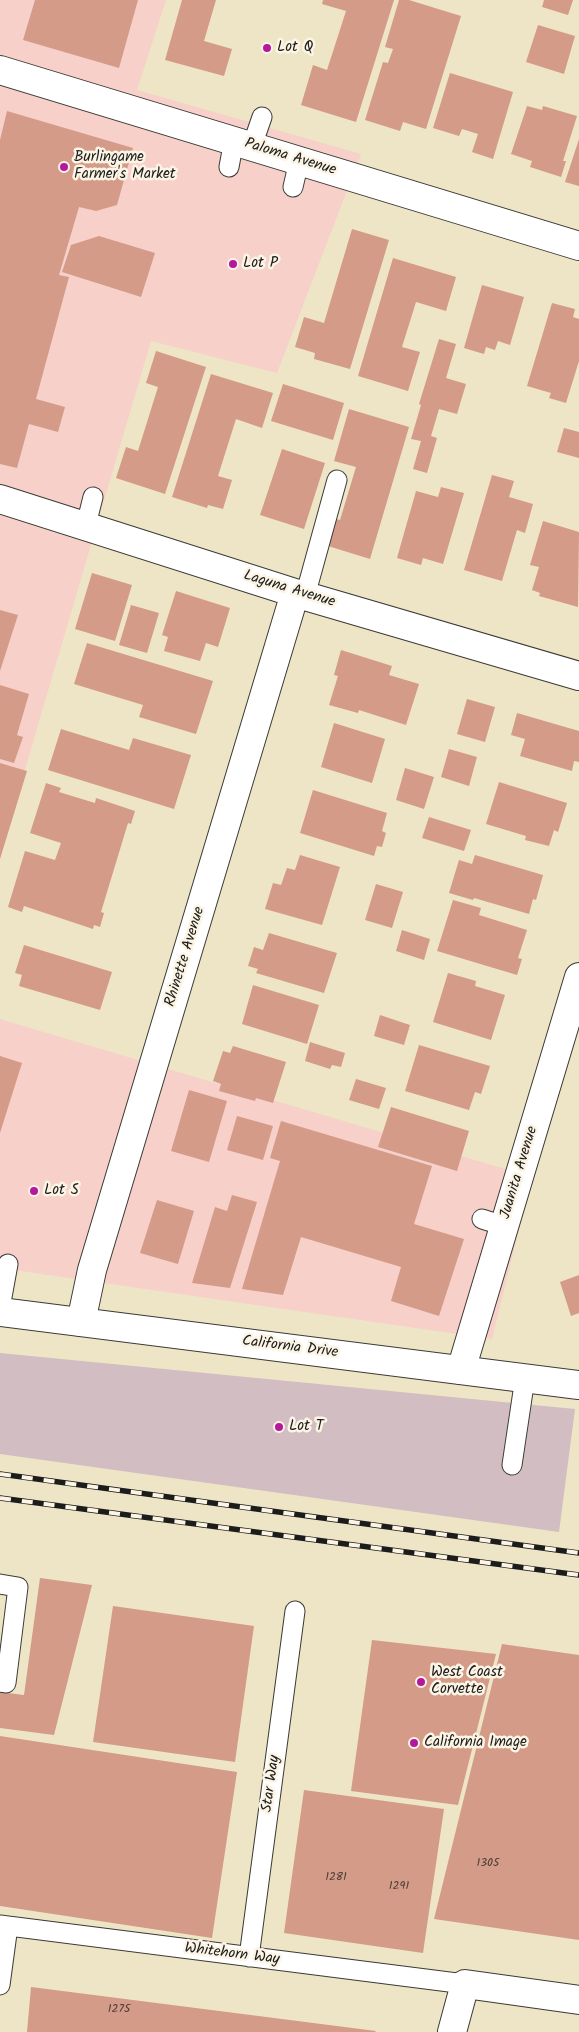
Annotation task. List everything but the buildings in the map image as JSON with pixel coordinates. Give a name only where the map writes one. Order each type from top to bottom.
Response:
[{"type":"street","name":"Paloma Avenue","points":[[0,70],[243,143],[296,174],[579,246]]},
{"type":"street","name":"Laguna Avenue","points":[[0,499],[300,594],[579,676]]},
{"type":"street","name":"Rhinette Avenue","points":[[81,1322],[92,1270],[300,594]]},
{"type":"street","name":"Juanita Avenue","points":[[461,1370],[493,1223],[579,977]]},
{"type":"street","name":"California Drive","points":[[0,1312],[579,1385]]},
{"type":"street","points":[[452,2032],[465,1984],[579,2000]]},
{"type":"lane","points":[[229,167],[243,143],[262,117]]},
{"type":"lane","points":[[300,594],[337,480]]},
{"type":"lane","points":[[86,526],[93,497]]},
{"type":"lane","points":[[0,1308],[8,1264]]},
{"type":"lane","points":[[512,1465],[525,1378]]},
{"type":"lane","points":[[0,1584],[18,1587],[6,1683],[0,1682]]},
{"type":"lane","name":"Star Way","points":[[249,1957],[295,1611]]},
{"type":"lane","points":[[0,1984],[4,1926]]},
{"type":"lane","name":"Whitehorn Way","points":[[4,1926],[465,1984]]},
{"type":"shaded area","points":[[0,0],[166,0],[137,90],[361,154],[277,373],[151,341],[0,854]]},
{"type":"shaded area","points":[[0,1019],[532,1177],[492,1339],[0,1268]]},
{"type":"shaded area","name":"Lot T","points":[[0,1353],[575,1409],[559,1532],[0,1454]]},
{"type":"railway","points":[[0,1474],[579,1553]]},
{"type":"railway","points":[[0,1498],[579,1575]]},
{"type":"place","name":"Lot Q","points":[[267,48]]},
{"type":"place","name":"Burlingame Farmer's Market","points":[[64,167]]},
{"type":"place","name":"Lot P","points":[[233,264]]},
{"type":"place","name":"Lot S","points":[[34,1191]]},
{"type":"place","name":"Lot T","points":[[279,1427]]},
{"type":"place","name":"West Coast Corvette","points":[[421,1682]]},
{"type":"place","name":"California Image","points":[[414,1743]]}]
